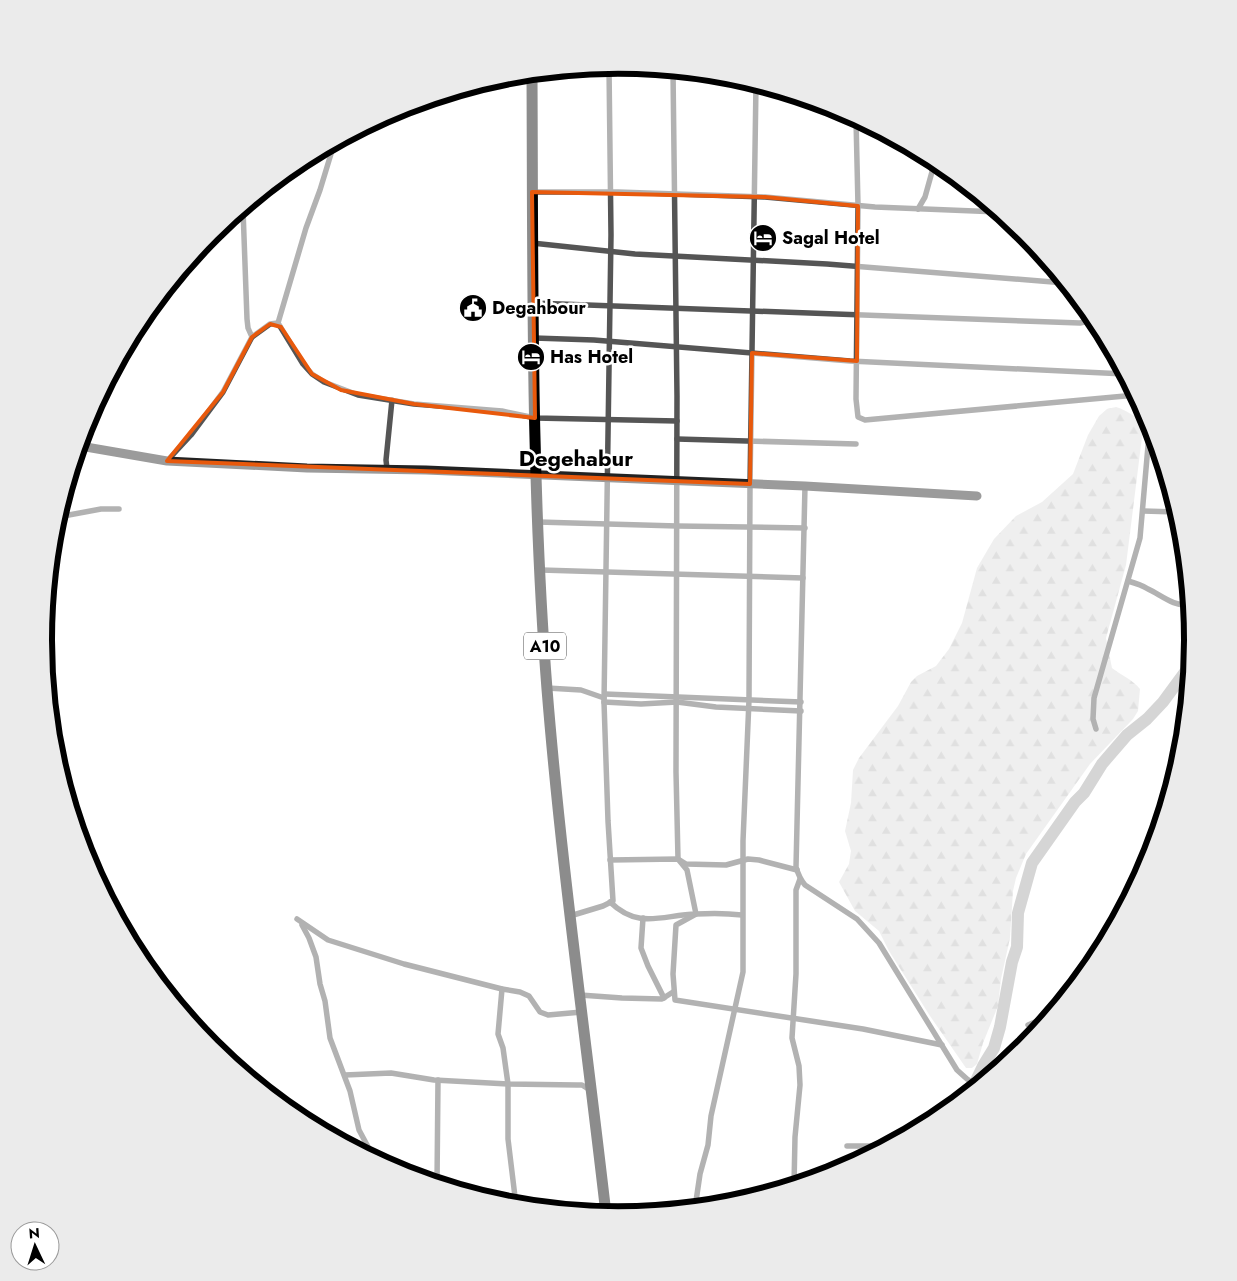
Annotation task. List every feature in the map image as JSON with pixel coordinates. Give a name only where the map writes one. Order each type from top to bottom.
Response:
[{"type":"highway","name":"A10","points":[[532,81],[532,243],[536,476],[547,688],[570,916],[605,1206]]},
{"type":"street","points":[[570,916],[613,901],[607,812],[604,698],[610,306],[609,74]]},
{"type":"street","points":[[673,77],[677,347],[676,772],[678,859],[687,870],[696,914]]},
{"type":"street","points":[[696,1201],[700,1174],[708,1145],[711,1116],[743,972],[743,861],[749,709],[750,484],[756,92]]},
{"type":"street","points":[[856,127],[858,267],[856,399],[858,417],[865,420],[1129,396]]},
{"type":"street","points":[[329,154],[320,190],[306,228],[278,323],[303,364],[312,374],[324,382],[358,395],[414,404],[502,411],[535,418],[677,422]]},
{"type":"street","points":[[918,209],[925,197],[933,170]]},
{"type":"street","points":[[532,192],[610,192],[754,197],[858,206],[988,212]]},
{"type":"street","points":[[243,217],[247,319],[252,337]]},
{"type":"street","points":[[532,243],[676,256],[858,267],[1057,282]]},
{"type":"street","points":[[533,303],[1080,323],[1086,322]]},
{"type":"street","points":[[167,461],[191,435],[223,392],[252,337],[270,324],[278,323]]},
{"type":"street","points":[[534,338],[857,361],[1117,374]]},
{"type":"street","points":[[387,469],[386,460],[392,400]]},
{"type":"street","points":[[677,439],[856,444]]},
{"type":"street","points":[[1096,729],[1093,718],[1094,698],[1140,538],[1149,446]]},
{"type":"street","points":[[87,447],[167,461],[307,468],[387,469],[806,486],[977,496]]},
{"type":"street","points":[[806,486],[797,870],[800,880],[805,885],[857,919],[879,943],[957,1070],[972,1082]]},
{"type":"street","points":[[67,515],[101,509],[119,509]]},
{"type":"street","points":[[1143,511],[1169,512]]},
{"type":"street","points":[[538,522],[805,528]]},
{"type":"street","points":[[541,570],[803,578]]},
{"type":"street","points":[[1128,581],[1183,606]]},
{"type":"street","points":[[547,688],[581,690],[604,698],[641,704],[677,699],[801,702]]},
{"type":"street","points":[[604,698],[641,695],[677,699],[716,707],[801,711]]},
{"type":"street","points":[[641,695],[641,704]]},
{"type":"street","points":[[716,707],[717,699]]},
{"type":"street","points":[[610,860],[678,859],[686,864],[726,865],[759,860],[797,870]]},
{"type":"street","points":[[794,1178],[794,1137],[800,1085],[799,1066],[792,1038],[796,974],[796,890],[800,880]]},
{"type":"street","points":[[610,902],[628,916],[662,920],[720,912],[742,915]]},
{"type":"street","points":[[696,914],[676,925],[673,992],[675,1000],[863,1029],[942,1046]]},
{"type":"street","points":[[644,918],[642,948],[648,966],[664,998]]},
{"type":"street","points":[[369,1148],[359,1130],[350,1091],[330,1038],[316,957],[305,929],[297,919],[328,940],[404,964],[520,992],[529,996],[540,1012],[548,1015],[582,1012]]},
{"type":"street","points":[[502,989],[498,1034],[504,1048],[508,1084],[508,1139],[515,1197]]},
{"type":"street","points":[[580,995],[664,998],[673,992]]},
{"type":"street","points":[[1028,1026],[1037,1021]]},
{"type":"street","points":[[344,1076],[391,1073],[438,1080],[577,1085],[592,1092]]},
{"type":"street","points":[[438,1080],[438,1176]]},
{"type":"street","points":[[847,1146],[873,1146]]},
{"type":"highlighted area","points":[[532,192],[765,197],[858,206],[857,361],[752,353],[750,484],[167,461],[223,392],[252,337],[270,324],[281,327],[312,374],[341,390],[414,404],[535,418]]},
{"type":"green space","points":[[1116,407],[1138,418],[1143,429],[1126,565],[1106,638],[1112,668],[1140,689],[1138,711],[1133,719],[1090,764],[1026,854],[1013,891],[1010,938],[1001,979],[998,1006],[983,1043],[977,1064],[972,1068],[966,1068],[930,1016],[889,951],[879,931],[855,911],[839,882],[849,864],[851,851],[845,831],[851,803],[853,770],[859,758],[898,706],[911,682],[917,676],[936,666],[949,649],[962,623],[977,568],[994,539],[1016,516],[1042,502],[1073,474],[1088,435],[1099,416],[1107,409]]},
{"type":"waterway","points":[[977,1078],[994,1048],[1000,1027],[1012,962],[1017,947],[1018,913],[1032,863],[1075,802],[1084,793],[1102,764],[1127,735],[1147,719],[1163,702],[1183,675]]},
{"type":"place","name":"Sagal Hotel","points":[[763,238]]},
{"type":"place","name":"Degahbour","points":[[473,308]]},
{"type":"place","name":"Has Hotel","points":[[531,357]]},
{"type":"district","name":"Degehabur","points":[[576,458]]}]
